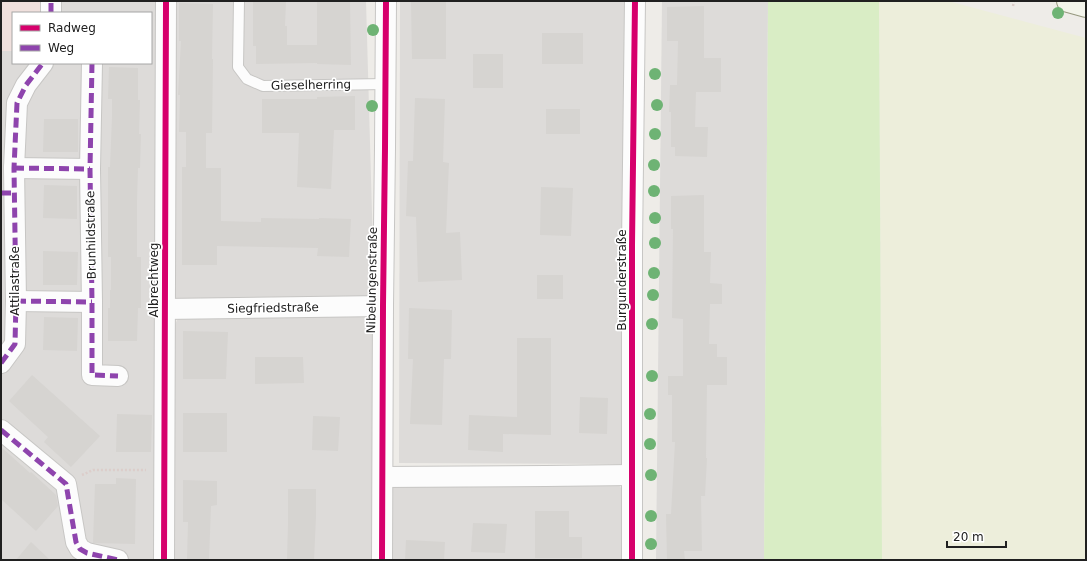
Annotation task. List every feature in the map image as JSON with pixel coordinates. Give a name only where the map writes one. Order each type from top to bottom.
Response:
[{"type":"main road","points":[[1068,1],[1086,6]]},
{"type":"street","points":[[51,1],[51,12]]},
{"type":"street","name":"Albrechtweg","points":[[164,560],[166,1]]},
{"type":"street","name":"Nibelungenstraße","points":[[382,560],[382,306],[386,1]]},
{"type":"street","name":"Burgunderstraße","points":[[632,560],[631,475],[635,1]]},
{"type":"street","name":"Attilastraße","points":[[1,363],[15,344],[16,301],[8,193],[14,168],[17,103],[26,85],[42,64]]},
{"type":"street","name":"Brunhildstraße","points":[[92,64],[90,169],[92,375],[118,376]]},
{"type":"street","points":[[14,168],[90,169]]},
{"type":"street","points":[[16,301],[92,302]]},
{"type":"street","name":"Siegfriedstraße","points":[[164,309],[382,306]]},
{"type":"street","points":[[1,430],[66,484],[76,542],[80,549],[87,553],[118,560]]},
{"type":"street","points":[[383,477],[631,475]]},
{"type":"lane","name":"Gieselherring","points":[[239,1],[238,68],[247,79],[263,86],[385,84]]},
{"type":"path","points":[[1012,6],[1014,1]]},
{"type":"path","points":[[66,484],[93,470],[149,470]]},
{"type":"shaded area","points":[[1,1],[42,1],[42,12],[12,12],[12,51],[1,51]]},
{"type":"shaded area","points":[[42,1],[160,1],[157,560],[1,560],[1,51],[12,51],[12,64],[152,64],[152,12],[42,12]]},
{"type":"shaded area","points":[[173,1],[366,1],[374,284],[373,291],[370,296],[176,301],[168,292]]},
{"type":"shaded area","points":[[400,1],[626,1],[621,464],[399,463]]},
{"type":"shaded area","points":[[662,1],[768,1],[764,560],[656,560]]},
{"type":"shaded area","points":[[372,313],[375,319],[373,560],[171,560],[175,325],[177,320],[180,317]]},
{"type":"shaded area","points":[[618,484],[623,492],[623,560],[391,560],[391,492],[393,487]]},
{"type":"green space","points":[[768,1],[879,1],[882,560],[764,560]]},
{"type":"green space","points":[[879,1],[948,1],[1086,38],[1086,560],[882,560]]},
{"type":"building","points":[[253,1],[286,1],[285,26],[287,26],[287,45],[317,45],[317,1],[350,1],[351,65],[317,63],[256,64],[256,46],[253,46]]},
{"type":"building","points":[[411,1],[446,1],[446,59],[412,59]]},
{"type":"building","points":[[179,3],[213,4],[212,133],[206,133],[206,168],[221,168],[221,221],[261,222],[261,218],[351,219],[349,257],[317,256],[318,248],[217,246],[217,265],[182,265],[182,167],[186,167],[186,132],[179,132],[180,95],[178,95],[181,41],[179,41]]},
{"type":"building","points":[[704,6],[704,58],[721,58],[721,92],[696,92],[695,127],[708,127],[707,157],[675,156],[675,147],[671,147],[671,112],[669,112],[670,85],[677,85],[678,41],[667,41],[667,7]]},
{"type":"building","points":[[542,33],[583,33],[583,64],[542,64]]},
{"type":"building","points":[[473,54],[503,54],[503,88],[473,88]]},
{"type":"building","points":[[109,67],[138,68],[138,100],[140,100],[139,134],[141,134],[140,168],[138,168],[137,257],[141,257],[141,308],[138,308],[137,341],[108,341],[111,257],[108,257],[108,167],[110,167],[112,117],[112,99],[108,99]]},
{"type":"building","points":[[355,96],[355,130],[334,130],[331,189],[297,187],[299,133],[262,133],[262,99],[317,99],[317,97]]},
{"type":"building","points":[[415,98],[445,99],[443,162],[449,163],[446,233],[460,232],[462,280],[418,282],[416,217],[406,216],[408,161],[413,161]]},
{"type":"building","points":[[546,109],[580,109],[580,134],[546,134]]},
{"type":"building","points":[[44,119],[78,119],[78,152],[43,152]]},
{"type":"building","points":[[44,185],[77,186],[77,219],[43,218]]},
{"type":"building","points":[[541,187],[573,188],[571,236],[540,235]]},
{"type":"building","points":[[704,195],[704,252],[711,252],[710,283],[722,284],[722,304],[710,304],[709,344],[717,344],[717,357],[727,357],[727,385],[707,385],[707,458],[705,496],[701,496],[702,551],[684,551],[685,560],[667,560],[666,514],[671,514],[675,442],[672,442],[672,395],[668,395],[668,376],[683,376],[683,319],[672,318],[673,229],[671,229],[671,196]]},
{"type":"building","points":[[43,251],[78,252],[77,285],[43,285]]},
{"type":"building","points":[[537,275],[563,275],[563,299],[537,299]]},
{"type":"building","points":[[409,308],[452,310],[451,359],[444,359],[442,425],[410,424],[413,359],[408,359]]},
{"type":"building","points":[[44,317],[78,318],[77,351],[43,350]]},
{"type":"building","points":[[183,331],[228,332],[226,379],[183,379]]},
{"type":"building","points":[[517,338],[551,338],[551,435],[503,434],[503,452],[468,450],[469,415],[517,417]]},
{"type":"building","points":[[255,357],[303,357],[304,383],[255,384]]},
{"type":"building","points":[[32,375],[100,436],[71,467],[44,442],[48,437],[9,401]]},
{"type":"building","points":[[580,397],[608,398],[607,434],[579,433]]},
{"type":"building","points":[[183,413],[227,413],[227,452],[183,452]]},
{"type":"building","points":[[117,414],[152,415],[151,452],[116,452]]},
{"type":"building","points":[[313,416],[340,417],[338,451],[312,450]]},
{"type":"building","points":[[1,447],[56,495],[58,506],[36,531],[1,499]]},
{"type":"building","points":[[116,478],[136,479],[135,544],[93,543],[95,484],[116,484]]},
{"type":"building","points":[[183,480],[217,481],[217,505],[211,506],[209,560],[187,560],[188,522],[183,522]]},
{"type":"building","points":[[288,489],[316,489],[314,560],[287,560]]},
{"type":"building","points":[[535,511],[569,511],[569,537],[582,537],[582,558],[535,558]]},
{"type":"building","points":[[473,523],[507,524],[505,553],[471,552]]},
{"type":"building","points":[[406,540],[445,542],[444,560],[405,560]]},
{"type":"building","points":[[31,542],[50,560],[16,560]]},
{"type":"marked path","points":[[51,1],[51,12]]},
{"type":"marked path","points":[[1,363],[15,344],[16,301],[14,168],[17,103],[26,85],[42,64]]},
{"type":"marked path","points":[[92,64],[90,169],[92,375],[118,376]]},
{"type":"marked path","points":[[14,168],[90,169]]},
{"type":"marked path","points":[[1,193],[14,193]]},
{"type":"marked path","points":[[16,301],[92,302]]},
{"type":"marked path","points":[[1,430],[66,484],[76,542],[80,549],[87,553],[118,560]]},
{"type":"cycle path","points":[[164,560],[166,1]]},
{"type":"cycle path","points":[[382,560],[386,1]]},
{"type":"cycle path","points":[[632,560],[632,245],[635,1]]}]
